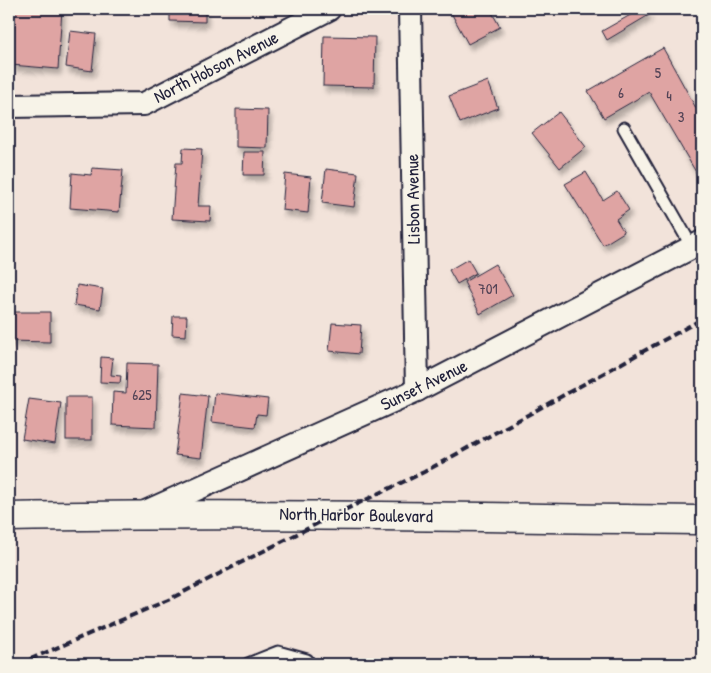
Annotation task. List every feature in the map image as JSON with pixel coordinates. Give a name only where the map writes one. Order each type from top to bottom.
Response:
[{"type":"main road","name":"North Harbor Boulevard","points":[[9,517],[140,514],[702,520]]},
{"type":"street","name":"North Hobson Avenue","points":[[9,106],[144,104],[329,9]]},
{"type":"street","name":"Lisbon Avenue","points":[[410,9],[417,390]]},
{"type":"street","name":"Sunset Avenue","points":[[140,514],[417,390],[697,245]]},
{"type":"lane","points":[[624,128],[697,245]]},
{"type":"lane","points":[[248,664],[278,652],[307,660],[308,664]]},
{"type":"building","points":[[15,9],[62,9],[58,69],[11,65]]},
{"type":"building","points":[[170,9],[205,9],[205,22],[170,21]]},
{"type":"building","points":[[449,9],[490,9],[500,27],[468,44]]},
{"type":"building","points":[[641,9],[645,9],[649,15],[607,40],[602,31]]},
{"type":"building","points":[[70,31],[96,34],[92,71],[66,67]]},
{"type":"building","points":[[324,36],[375,37],[374,87],[323,86]]},
{"type":"building","points":[[663,48],[702,119],[702,177],[700,179],[649,92],[604,118],[588,91]]},
{"type":"building","points":[[488,81],[498,108],[460,123],[449,96]]},
{"type":"building","points":[[236,109],[268,110],[267,148],[236,147]]},
{"type":"building","points":[[559,112],[586,147],[560,168],[532,133]]},
{"type":"building","points":[[183,148],[202,149],[198,206],[211,206],[210,221],[172,219],[176,163],[182,163]]},
{"type":"building","points":[[244,152],[265,152],[264,175],[243,175]]},
{"type":"building","points":[[92,168],[123,170],[119,212],[70,208],[72,173],[91,175]]},
{"type":"building","points":[[326,169],[358,173],[354,207],[322,203]]},
{"type":"building","points":[[586,172],[603,200],[617,191],[629,210],[616,219],[624,232],[603,245],[565,184]]},
{"type":"building","points":[[285,174],[311,177],[308,213],[282,210]]},
{"type":"building","points":[[468,259],[476,273],[457,284],[449,270]]},
{"type":"building","points":[[495,264],[513,295],[480,314],[464,282]]},
{"type":"building","points":[[77,285],[103,289],[100,309],[74,305]]},
{"type":"building","points":[[11,312],[50,312],[50,342],[10,341]]},
{"type":"building","points":[[173,316],[187,316],[186,336],[172,335]]},
{"type":"building","points":[[332,323],[361,325],[359,354],[329,351]]},
{"type":"building","points":[[101,357],[113,358],[111,375],[121,376],[120,383],[100,382]]},
{"type":"building","points":[[127,363],[158,364],[156,427],[112,425],[113,392],[126,393]]},
{"type":"building","points":[[183,393],[208,396],[201,458],[175,455]]},
{"type":"building","points":[[215,393],[268,399],[266,415],[257,414],[255,427],[212,422]]},
{"type":"building","points":[[66,397],[92,397],[92,440],[66,440]]},
{"type":"building","points":[[29,399],[61,403],[55,444],[22,439]]},
{"type":"railway","points":[[19,664],[168,600],[334,515],[424,472],[702,319]]}]
